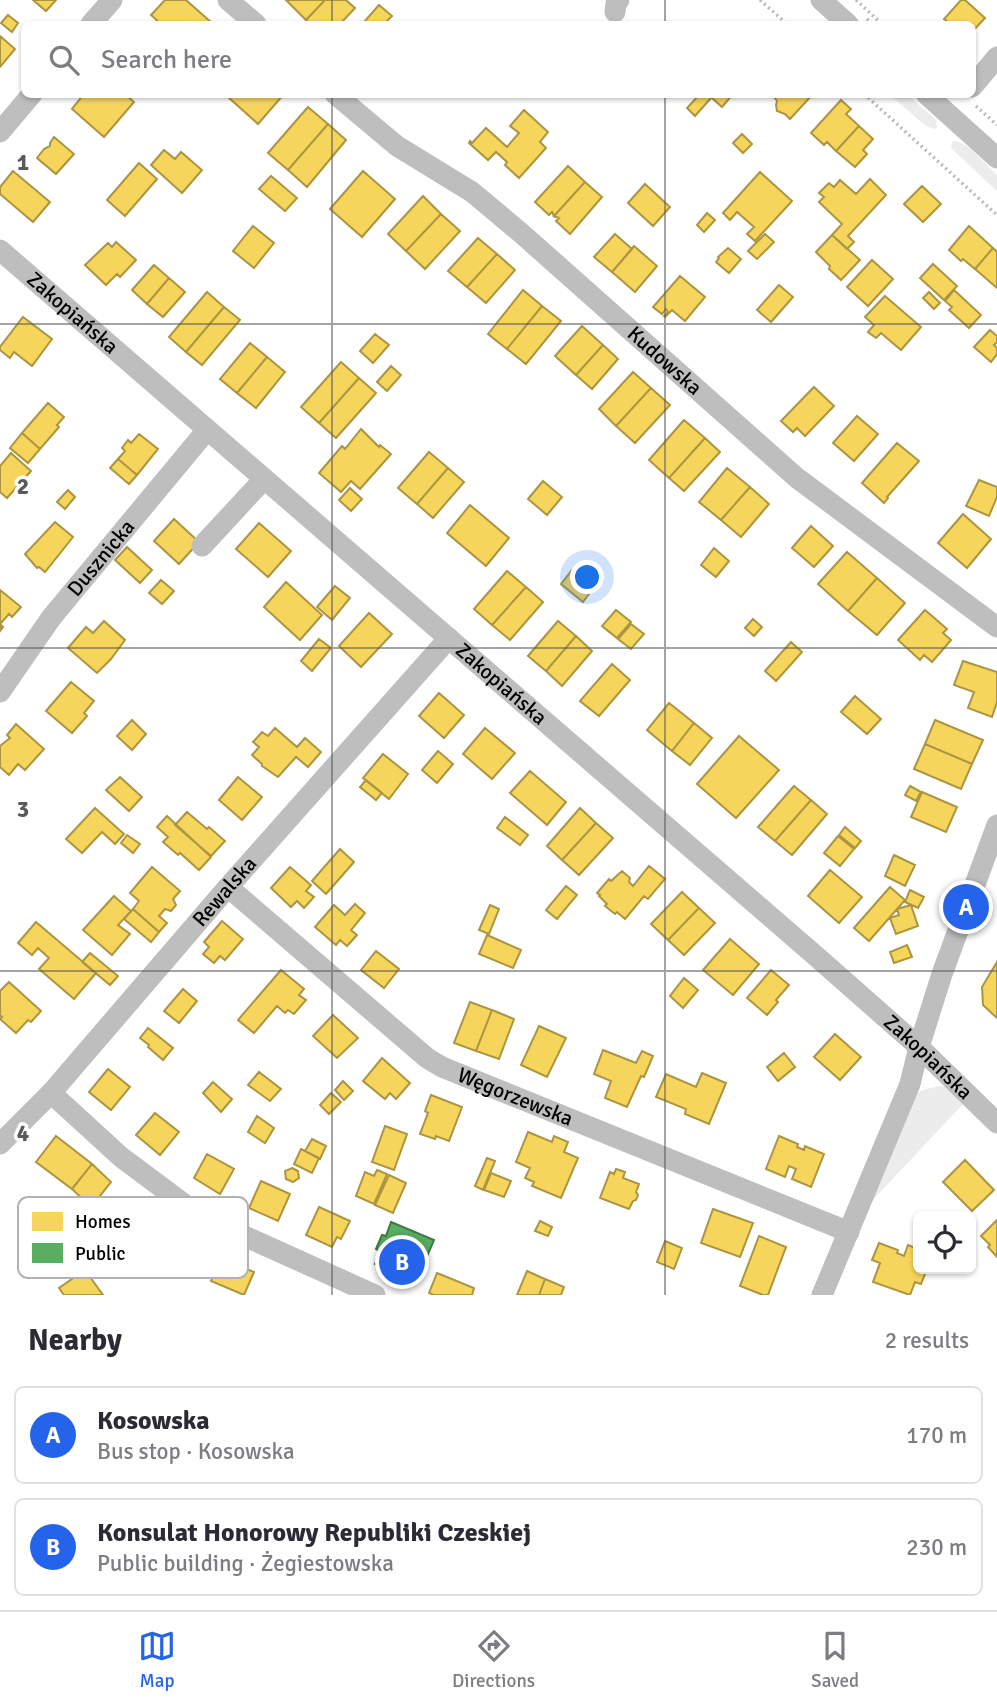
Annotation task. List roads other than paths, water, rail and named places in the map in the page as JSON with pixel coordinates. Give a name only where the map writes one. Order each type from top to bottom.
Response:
[{"type":"street","points":[[94,21],[112,0]]},
{"type":"street","points":[[228,0],[252,21]]},
{"type":"street","points":[[821,0],[845,21]]},
{"type":"street","points":[[976,86],[997,57]]},
{"type":"street","points":[[0,132],[29,98]]},
{"type":"street","name":"Kudowska","points":[[340,98],[397,146],[472,192],[797,478],[997,627]]},
{"type":"street","points":[[930,98],[997,158]]},
{"type":"street","points":[[948,114],[966,98]]},
{"type":"street","name":"Zakopiańska","points":[[0,250],[919,1047],[997,1122]]},
{"type":"street","name":"Dusznicka","points":[[0,692],[51,618],[207,430]]},
{"type":"street","points":[[202,546],[264,479]]},
{"type":"street","name":"Rewalska","points":[[0,1143],[51,1093],[228,887],[449,638]]},
{"type":"street","points":[[822,1295],[910,1084],[942,974],[997,825]]},
{"type":"street","name":"Węgorzewska","points":[[228,887],[426,1058],[849,1232]]},
{"type":"street","points":[[51,1093],[121,1157],[175,1197]]},
{"type":"street","points":[[248,1238],[375,1295]]},
{"type":"place","name":"Kosowska","points":[[966,907]]},
{"type":"place","name":"Konsulat Honorowy Republiki Czeskiej","points":[[402,1262]]}]
